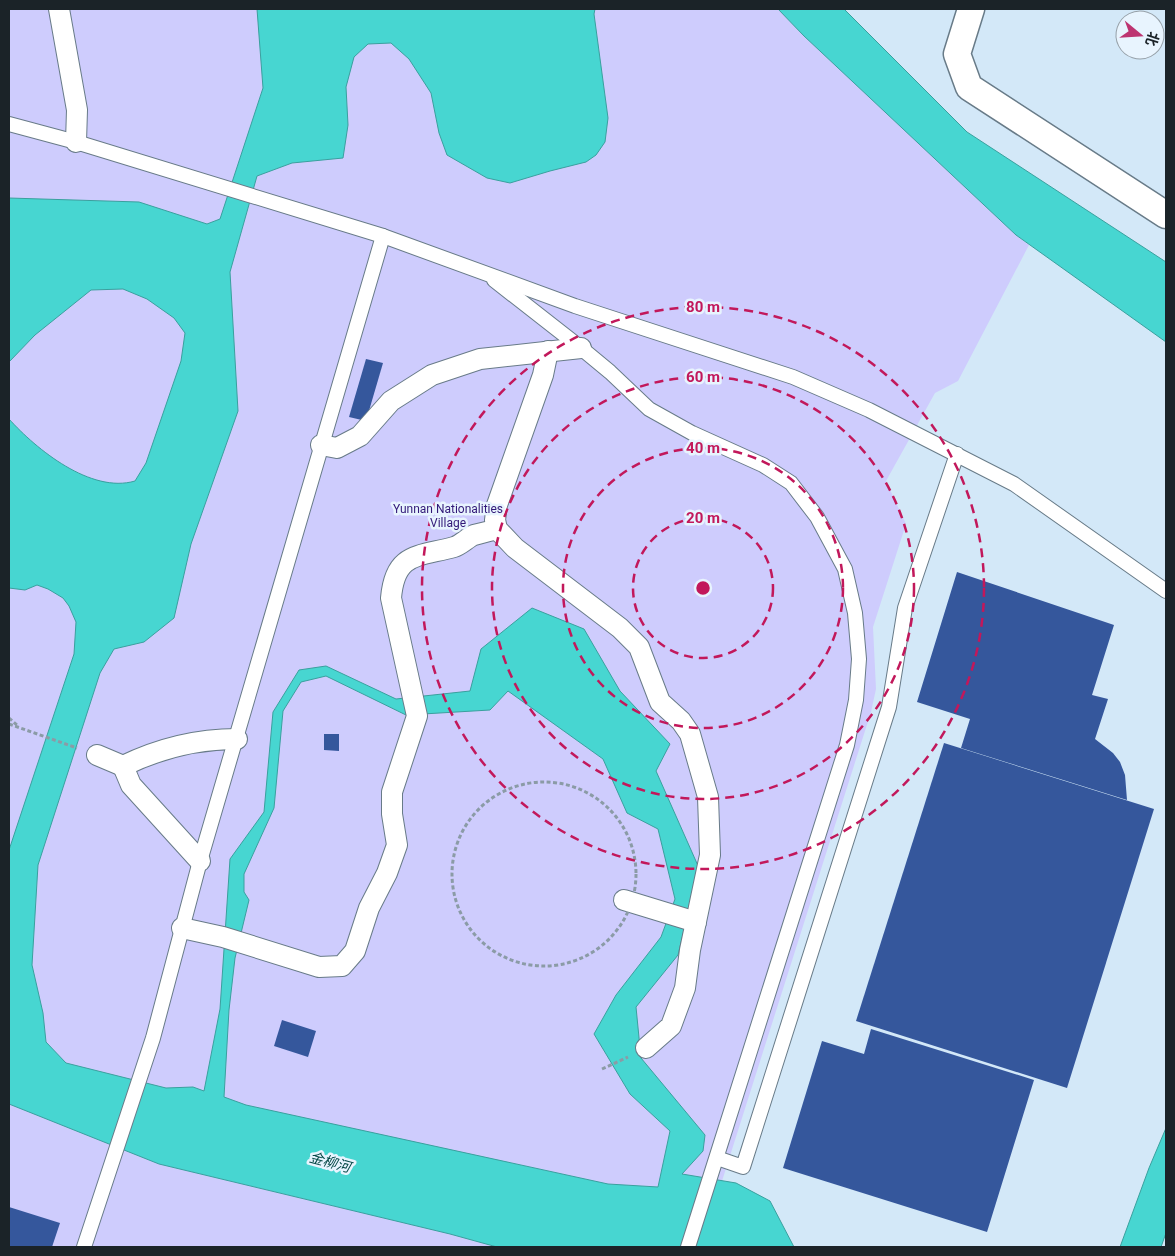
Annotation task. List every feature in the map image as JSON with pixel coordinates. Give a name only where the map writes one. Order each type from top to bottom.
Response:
[{"type":"street","points":[[59,9],[77,110],[76,142]]},
{"type":"street","points":[[972,9],[957,54],[969,87],[1166,215]]},
{"type":"street","points":[[321,445],[337,448],[360,436],[391,401],[432,375],[480,359],[581,348]]},
{"type":"street","points":[[548,351],[544,375],[497,505],[495,520],[497,529],[515,548],[620,628],[639,647],[660,702],[681,721],[690,734],[708,797],[710,856],[704,892],[693,921],[685,988],[670,1026],[646,1048]]},
{"type":"street","points":[[182,928],[222,937],[319,967],[342,966],[355,951],[369,908],[387,873],[397,845],[392,814],[392,792],[416,716],[390,598],[392,583],[399,569],[412,558],[428,552],[456,547],[473,536],[497,529]]},
{"type":"street","points":[[123,766],[148,754],[212,739],[237,738]]},
{"type":"street","points":[[97,755],[123,766],[131,785],[200,861]]},
{"type":"street","points":[[628,901],[693,921]]},
{"type":"lane","points":[[9,124],[76,142],[273,204],[383,236],[575,306],[793,378],[869,410],[1014,484],[1166,591]]},
{"type":"lane","points":[[84,1247],[152,1038],[200,861],[383,236]]},
{"type":"lane","points":[[484,272],[610,372],[649,409],[692,432],[763,464],[792,484],[817,517],[844,569],[855,613],[859,659],[856,700],[847,745],[688,1247]]},
{"type":"lane","points":[[717,1158],[743,1167],[889,707],[905,608],[957,454]]},
{"type":"path","points":[[9,718],[20,728]]},
{"type":"path","points":[[9,724],[97,755]]},
{"type":"path","points":[[552,781],[577,787],[600,800],[618,818],[630,841],[636,866],[635,890],[628,901],[627,914],[614,934],[596,951],[574,962],[551,967],[532,966],[514,962],[497,955],[482,944],[466,924],[455,901],[453,892],[451,875],[454,849],[464,826],[481,806],[502,791],[526,782],[552,781]]},
{"type":"path","points":[[602,1069],[646,1048]]},
{"type":"green space","name":"Yunnan Nationalities Village","points":[[9,9],[778,9],[804,36],[1016,235],[1029,245],[958,381],[935,393],[886,481],[906,524],[873,627],[876,689],[871,712],[722,1181],[703,1247],[9,1247]]},
{"type":"water","name":"金柳河","points":[[257,9],[595,9],[594,14],[608,118],[605,142],[596,155],[586,162],[510,183],[487,178],[447,155],[439,133],[431,93],[409,59],[391,43],[368,44],[354,57],[346,87],[348,125],[343,158],[292,163],[257,176],[230,272],[238,411],[191,544],[174,618],[144,642],[114,649],[100,673],[38,865],[32,965],[43,1013],[46,1042],[66,1063],[166,1088],[193,1087],[204,1091],[220,1009],[230,859],[264,812],[273,712],[299,670],[326,666],[396,699],[470,691],[481,649],[532,608],[584,629],[620,691],[670,744],[656,771],[699,868],[678,955],[636,1007],[641,1058],[705,1135],[703,1151],[682,1174],[736,1183],[770,1201],[794,1247],[497,1247],[159,1164],[9,1104],[9,850],[74,654],[76,622],[63,598],[48,589],[37,585],[25,590],[9,588],[9,419],[20,431],[49,455],[83,475],[101,481],[118,483],[135,481],[146,463],[181,361],[185,333],[174,318],[147,299],[123,289],[91,290],[35,335],[9,362],[9,198],[139,202],[207,224],[220,219],[263,88]],"holes":[[[326,676],[406,715],[490,710],[508,691],[603,759],[627,813],[658,829],[675,899],[661,937],[616,995],[594,1034],[630,1094],[670,1131],[658,1187],[608,1184],[246,1105],[224,1097],[229,1010],[235,958],[249,900],[244,892],[244,874],[274,808],[283,711],[301,682]]]},
{"type":"water","points":[[778,9],[844,9],[967,132],[1166,262],[1166,342],[1016,235],[804,36]]},
{"type":"water","points":[[1166,1128],[1166,1233],[1161,1247],[1120,1247],[1149,1168]]},
{"type":"building","points":[[366,359],[383,363],[366,421],[349,417]]},
{"type":"building","points":[[957,572],[1114,625],[1092,695],[1108,699],[1095,739],[1113,753],[1120,762],[1125,775],[1127,800],[961,748],[970,719],[917,702]]},
{"type":"building","points":[[324,734],[339,734],[339,751],[324,750]]},
{"type":"building","points":[[944,743],[1154,809],[1067,1088],[856,1021]]},
{"type":"building","points":[[282,1020],[316,1031],[308,1057],[274,1046]]},
{"type":"building","points":[[871,1029],[1034,1080],[987,1232],[783,1168],[822,1041],[864,1054]]},
{"type":"building","points":[[9,1207],[60,1223],[52,1247],[9,1247]]}]
